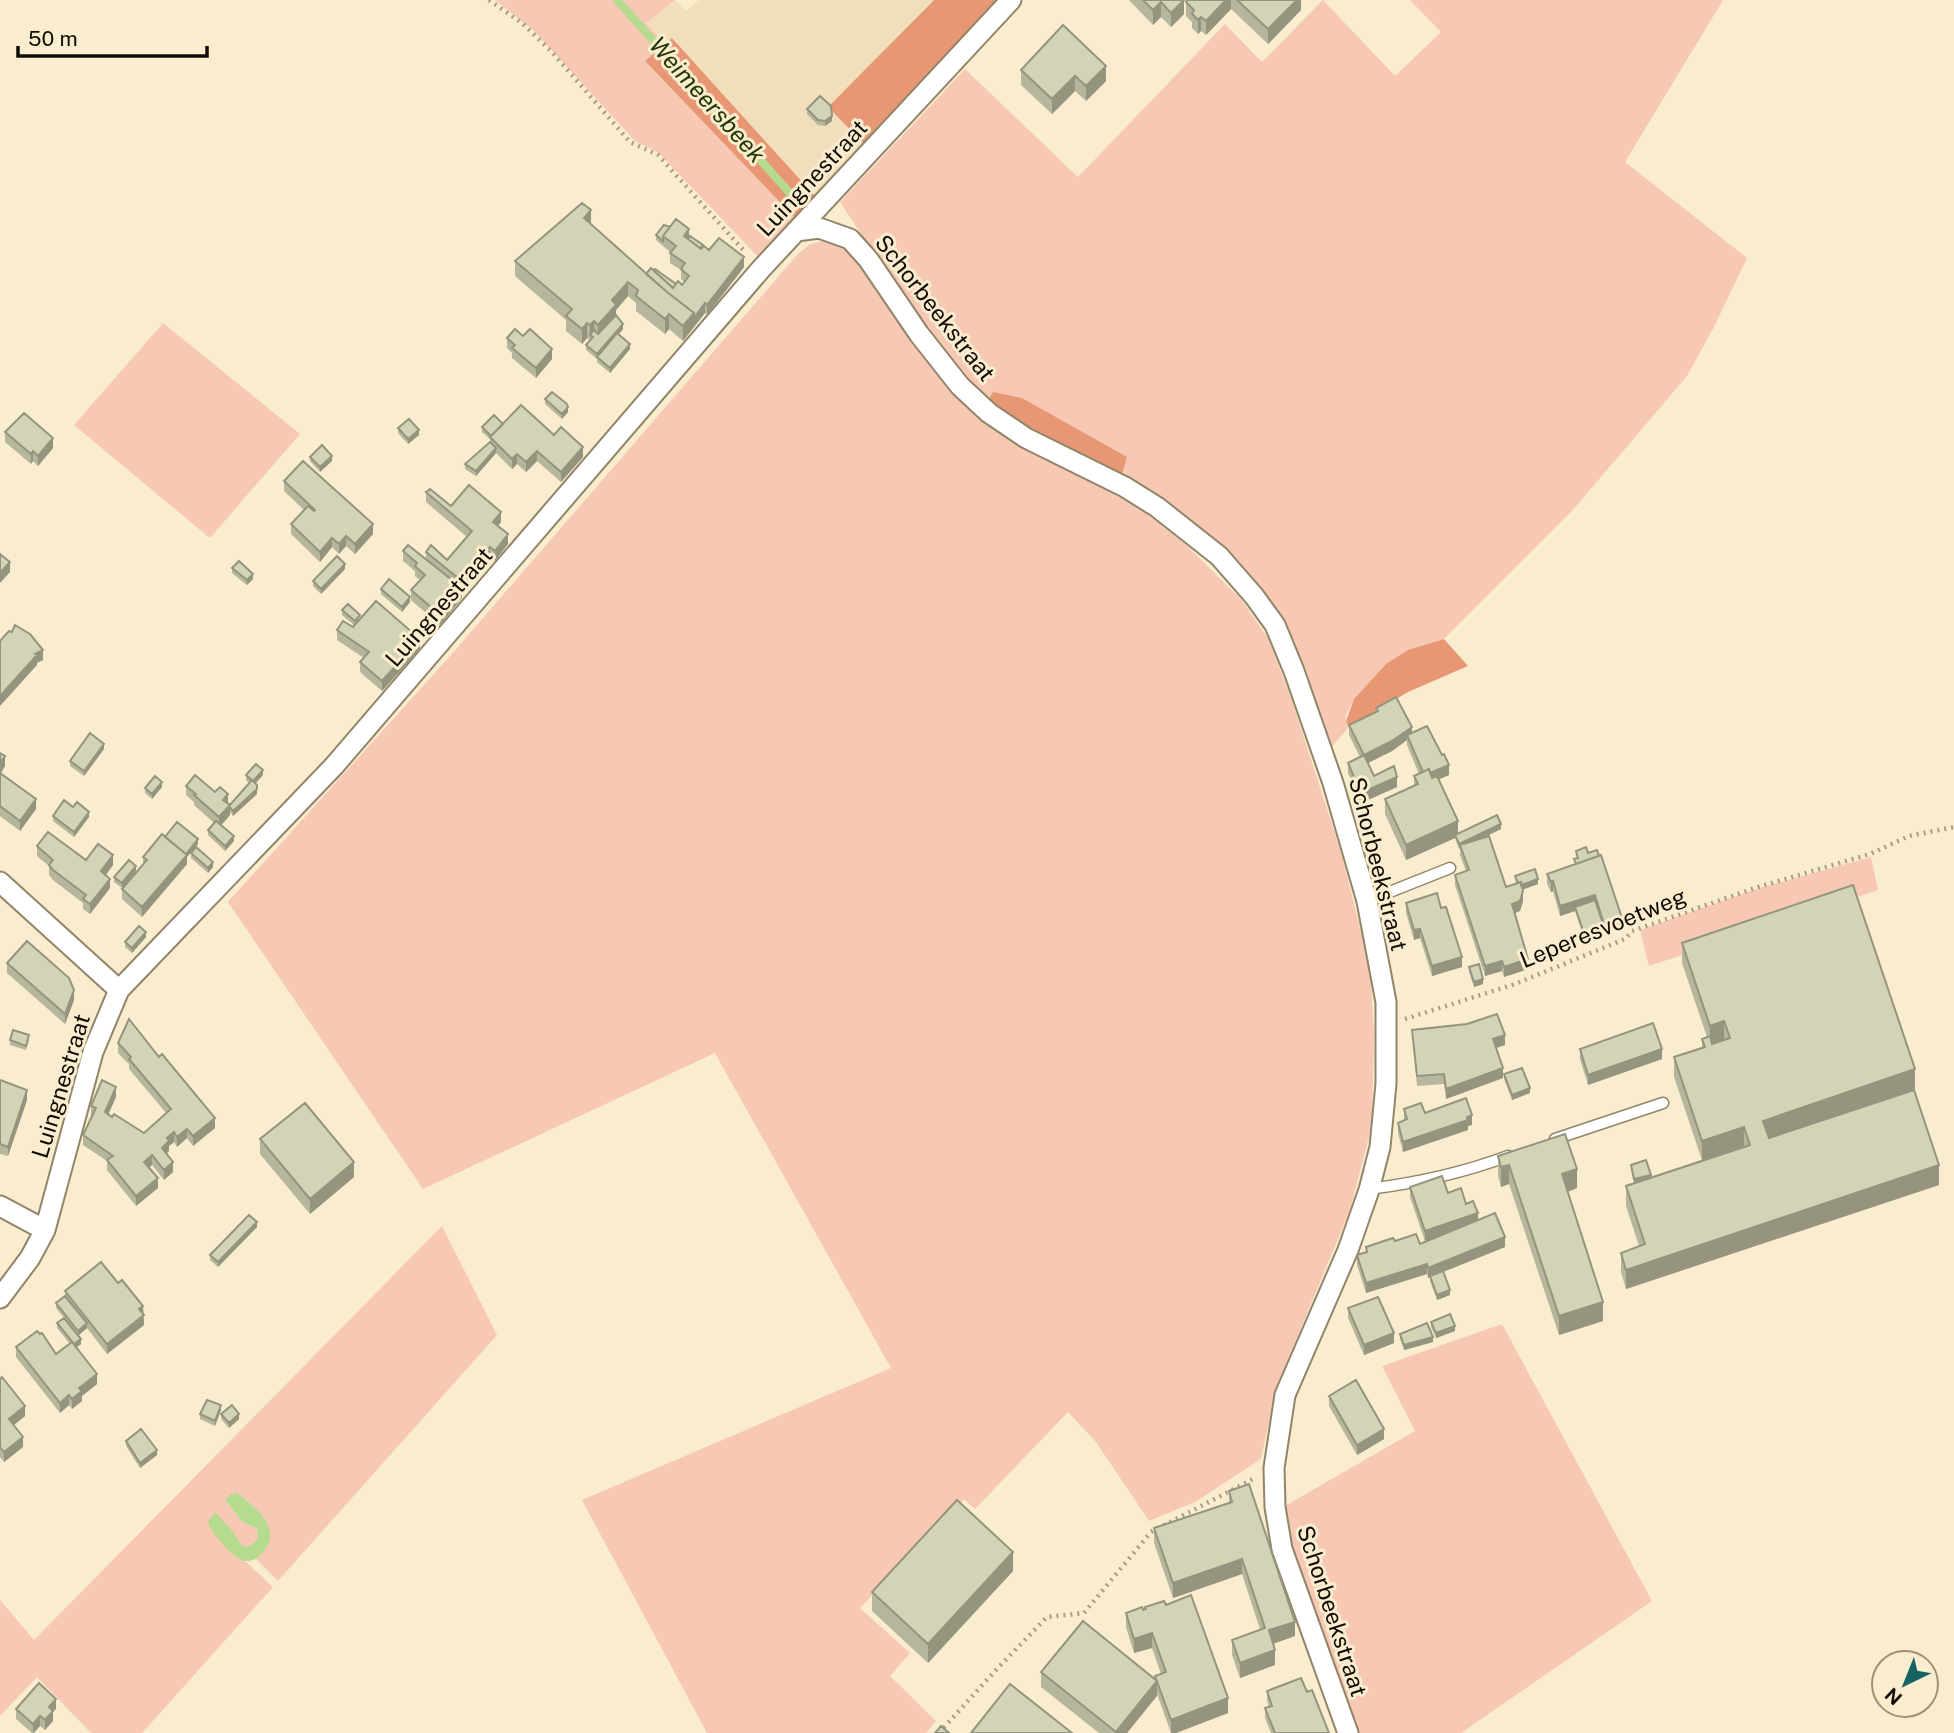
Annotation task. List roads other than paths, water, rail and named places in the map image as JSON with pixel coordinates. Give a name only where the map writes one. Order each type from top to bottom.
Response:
[{"type":"street","name":"Luingnestraat","points":[[0,1298],[30,1258],[45,1230],[93,1052],[119,990],[334,766],[761,269],[1012,0]]},
{"type":"street","name":"Schorbeekstraat","points":[[796,231],[819,228],[850,239],[868,259],[919,334],[960,386],[989,413],[1026,438],[1125,487],[1157,507],[1219,556],[1275,625],[1294,671],[1333,783],[1367,901],[1386,1002],[1384,1116],[1380,1147],[1348,1250],[1285,1395],[1274,1468],[1275,1507],[1282,1549],[1348,1733]]},
{"type":"street","points":[[0,882],[119,990]]},
{"type":"street","points":[[0,1206],[45,1230]]},
{"type":"lane","points":[[1367,901],[1450,868]]},
{"type":"lane","points":[[1549,1141],[1663,1103]]},
{"type":"lane","points":[[1369,1189],[1403,1185],[1480,1166],[1515,1154]]},
{"type":"waterway","name":"Weimeersbeek","points":[[617,0],[797,201]]}]
